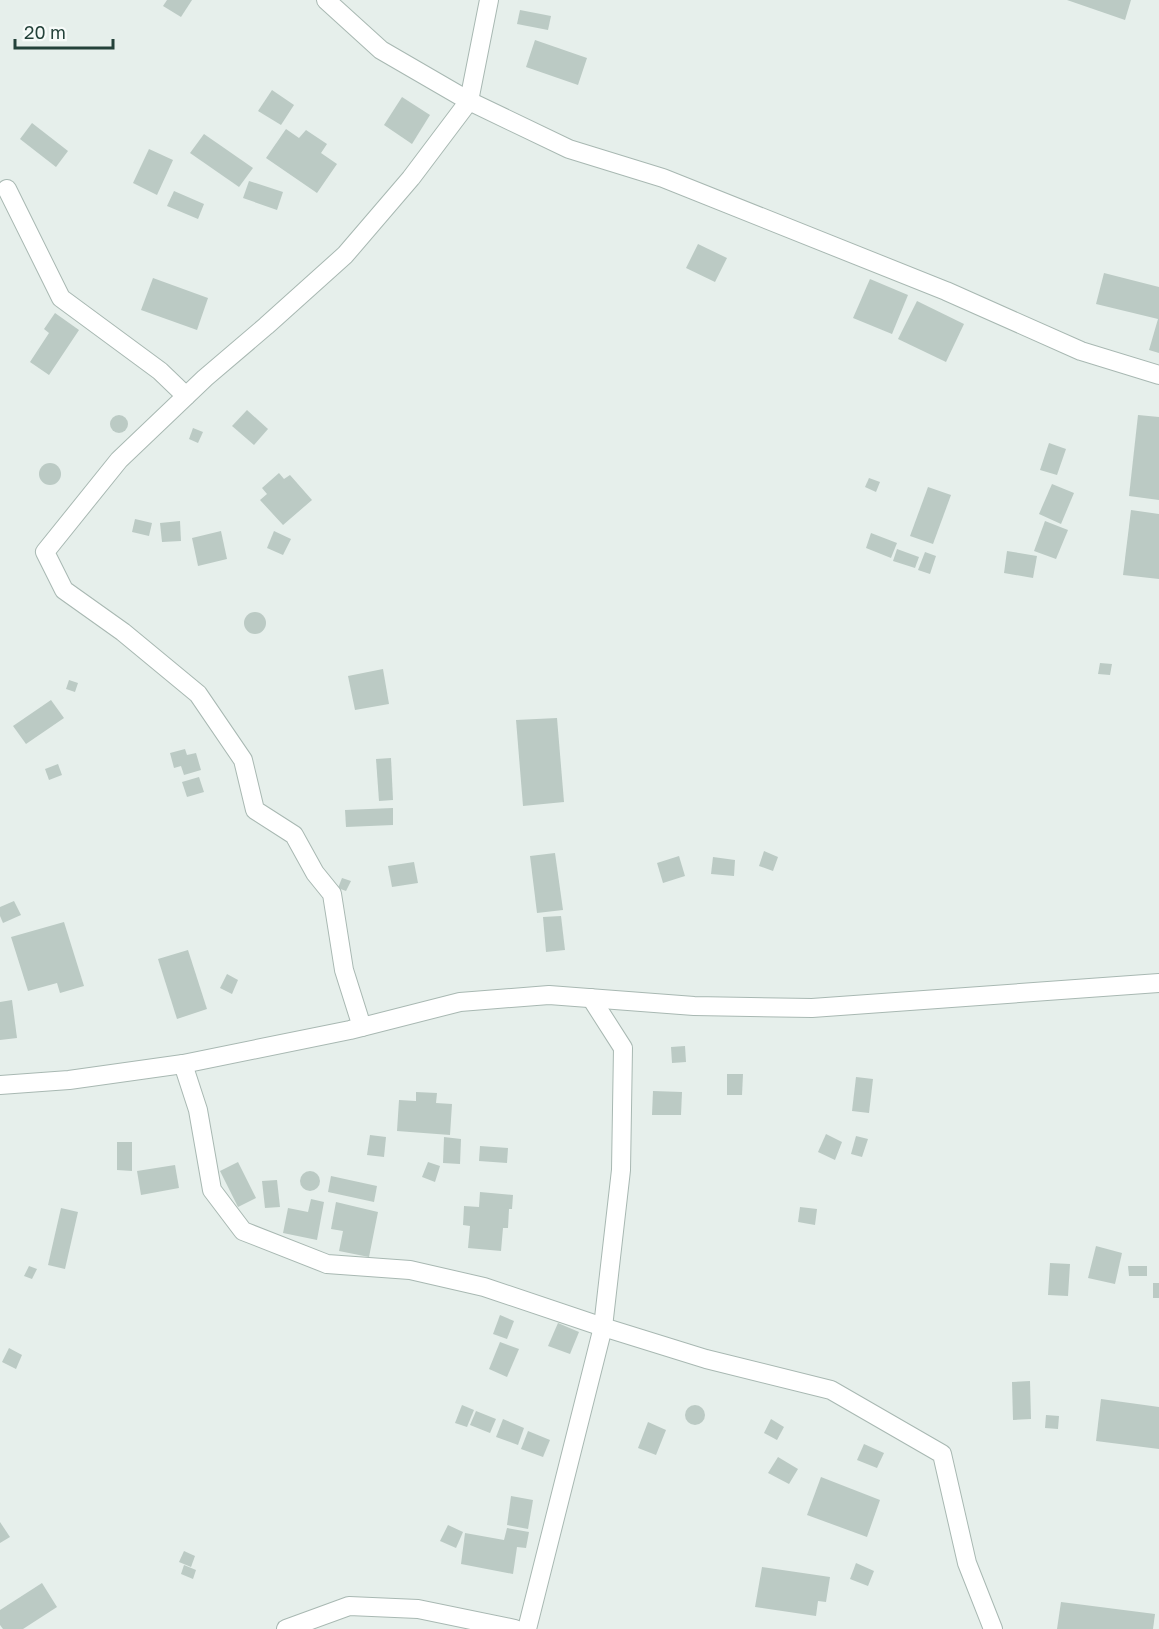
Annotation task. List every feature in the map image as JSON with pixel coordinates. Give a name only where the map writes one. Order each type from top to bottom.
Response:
[{"type":"street","points":[[326,0],[381,50],[469,101],[569,149],[663,178],[946,291],[1081,351],[1159,375]]},
{"type":"street","points":[[362,1028],[344,970],[332,894],[315,873],[294,836],[255,810],[243,760],[198,693],[123,632],[64,590],[45,552],[120,460],[186,396],[345,255],[411,178],[469,101],[489,0]]},
{"type":"street","points":[[7,189],[62,298],[160,371],[186,396]]},
{"type":"street","points":[[0,1085],[69,1080],[183,1064],[362,1028],[460,1002],[549,995],[694,1006],[812,1008],[1159,983]]},
{"type":"street","points":[[527,1629],[603,1327],[621,1170],[622,1048],[591,998]]},
{"type":"street","points":[[183,1064],[198,1110],[212,1190],[243,1231],[327,1264],[410,1270],[484,1287],[706,1359],[831,1390],[942,1454],[967,1563],[993,1629]]},
{"type":"street","points":[[286,1629],[349,1606],[418,1609],[515,1629]]},
{"type":"building","points":[[167,0],[192,0],[181,17],[163,6]]},
{"type":"building","points":[[1067,0],[1131,0],[1125,20]]},
{"type":"building","points":[[520,10],[551,16],[548,30],[517,24]]},
{"type":"building","points":[[535,40],[587,58],[578,85],[526,67]]},
{"type":"building","points":[[272,90],[294,105],[281,125],[258,111]]},
{"type":"building","points":[[402,97],[430,115],[412,144],[384,125]]},
{"type":"building","points":[[32,123],[68,151],[56,167],[20,139]]},
{"type":"building","points":[[286,129],[299,138],[306,130],[327,144],[321,153],[337,164],[317,193],[266,158]]},
{"type":"building","points":[[204,134],[253,168],[239,187],[190,153]]},
{"type":"building","points":[[149,149],[173,160],[157,195],[133,183]]},
{"type":"building","points":[[249,181],[283,192],[277,210],[243,198]]},
{"type":"building","points":[[174,191],[204,204],[198,219],[167,206]]},
{"type":"building","points":[[698,244],[727,258],[715,282],[686,268]]},
{"type":"building","points":[[1104,273],[1159,287],[1159,353],[1149,350],[1158,319],[1096,304]]},
{"type":"building","points":[[153,278],[208,298],[197,330],[141,310]]},
{"type":"building","points":[[870,279],[908,295],[892,334],[853,318]]},
{"type":"building","points":[[917,301],[964,324],[946,362],[898,339]]},
{"type":"building","points":[[55,313],[79,330],[49,375],[30,362],[49,333],[44,329]]},
{"type":"building","points":[[247,410],[268,429],[254,445],[232,426]]},
{"type":"building","points":[[119,415],[125,418],[128,424],[125,430],[119,433],[113,430],[110,424],[113,418]]},
{"type":"building","points":[[1138,415],[1159,417],[1159,500],[1129,496]]},
{"type":"building","points":[[193,428],[203,432],[198,443],[189,439]]},
{"type":"building","points":[[1049,443],[1066,449],[1057,475],[1040,470]]},
{"type":"building","points":[[50,463],[58,466],[61,474],[58,482],[50,485],[42,482],[39,474],[42,466]]},
{"type":"building","points":[[279,473],[284,479],[290,475],[312,500],[283,525],[260,500],[267,494],[262,488]]},
{"type":"building","points":[[869,478],[880,482],[876,492],[865,487]]},
{"type":"building","points":[[1052,484],[1074,493],[1061,524],[1039,514]]},
{"type":"building","points":[[928,487],[951,495],[933,544],[910,536]]},
{"type":"building","points":[[1131,510],[1159,514],[1159,579],[1123,575]]},
{"type":"building","points":[[135,519],[152,523],[149,536],[132,532]]},
{"type":"building","points":[[180,521],[181,541],[162,542],[160,523]]},
{"type":"building","points":[[1045,521],[1068,530],[1056,559],[1034,551]]},
{"type":"building","points":[[221,531],[227,559],[198,566],[192,538]]},
{"type":"building","points":[[274,531],[291,539],[283,555],[267,548]]},
{"type":"building","points":[[871,533],[897,543],[891,558],[866,548]]},
{"type":"building","points":[[897,549],[919,557],[915,568],[893,561]]},
{"type":"building","points":[[1007,551],[1037,556],[1033,578],[1004,573]]},
{"type":"building","points":[[925,552],[936,556],[930,574],[918,570]]},
{"type":"building","points":[[255,612],[263,615],[266,623],[263,631],[255,634],[247,631],[244,623],[247,615]]},
{"type":"building","points":[[1100,663],[1112,664],[1110,675],[1098,674]]},
{"type":"building","points":[[383,669],[389,704],[355,710],[348,676]]},
{"type":"building","points":[[69,680],[78,683],[75,692],[66,689]]},
{"type":"building","points":[[51,700],[64,718],[26,744],[13,726]]},
{"type":"building","points":[[557,718],[564,802],[523,806],[516,720]]},
{"type":"building","points":[[185,749],[187,755],[196,753],[201,770],[184,775],[181,766],[174,768],[170,753]]},
{"type":"building","points":[[391,758],[393,800],[379,801],[376,759]]},
{"type":"building","points":[[58,764],[62,775],[49,780],[45,769]]},
{"type":"building","points":[[199,777],[204,792],[187,797],[182,782]]},
{"type":"building","points":[[393,808],[393,825],[346,827],[345,810]]},
{"type":"building","points":[[764,851],[778,857],[773,871],[759,866]]},
{"type":"building","points":[[555,853],[563,910],[537,913],[530,856]]},
{"type":"building","points":[[679,856],[685,876],[663,883],[657,863]]},
{"type":"building","points":[[713,857],[735,860],[734,876],[711,874]]},
{"type":"building","points":[[414,862],[418,883],[392,887],[388,866]]},
{"type":"building","points":[[342,878],[351,881],[346,891],[338,888]]},
{"type":"building","points":[[14,901],[21,915],[3,923],[0,907]]},
{"type":"building","points":[[561,916],[565,950],[546,952],[543,917]]},
{"type":"building","points":[[64,922],[84,986],[60,993],[57,983],[28,991],[11,937]]},
{"type":"building","points":[[188,950],[207,1009],[177,1019],[158,959]]},
{"type":"building","points":[[227,974],[238,980],[232,994],[220,988]]},
{"type":"building","points":[[12,1000],[17,1038],[0,1040],[0,1002]]},
{"type":"building","points":[[685,1046],[686,1062],[672,1063],[671,1047]]},
{"type":"building","points":[[727,1074],[743,1074],[742,1095],[727,1095]]},
{"type":"building","points":[[856,1077],[873,1079],[869,1113],[852,1111]]},
{"type":"building","points":[[653,1091],[682,1092],[681,1115],[652,1115]]},
{"type":"building","points":[[416,1092],[437,1093],[436,1103],[452,1104],[450,1135],[397,1131],[399,1100],[416,1101]]},
{"type":"building","points":[[826,1134],[842,1142],[835,1160],[818,1152]]},
{"type":"building","points":[[370,1135],[386,1137],[384,1157],[367,1155]]},
{"type":"building","points":[[856,1136],[868,1139],[862,1157],[851,1154]]},
{"type":"building","points":[[444,1137],[461,1139],[460,1164],[443,1163]]},
{"type":"building","points":[[117,1142],[132,1142],[132,1171],[117,1170]]},
{"type":"building","points":[[480,1146],[508,1148],[507,1163],[479,1161]]},
{"type":"building","points":[[238,1162],[256,1198],[238,1207],[220,1171]]},
{"type":"building","points":[[428,1162],[440,1166],[435,1182],[422,1177]]},
{"type":"building","points":[[175,1165],[179,1188],[141,1195],[137,1171]]},
{"type":"building","points":[[310,1171],[317,1174],[320,1181],[317,1188],[310,1191],[303,1188],[300,1181],[303,1174]]},
{"type":"building","points":[[331,1176],[377,1186],[374,1202],[328,1192]]},
{"type":"building","points":[[277,1180],[280,1207],[265,1208],[262,1181]]},
{"type":"building","points":[[480,1192],[513,1195],[512,1209],[509,1209],[508,1228],[503,1228],[501,1251],[468,1248],[470,1226],[463,1225],[464,1206],[479,1207]]},
{"type":"building","points":[[311,1199],[324,1202],[317,1240],[283,1233],[288,1208],[308,1212]]},
{"type":"building","points":[[336,1202],[378,1212],[369,1257],[339,1251],[343,1231],[331,1229]]},
{"type":"building","points":[[800,1207],[817,1209],[815,1225],[798,1222]]},
{"type":"building","points":[[61,1208],[78,1212],[65,1269],[48,1265]]},
{"type":"building","points":[[1096,1246],[1122,1253],[1115,1284],[1088,1278]]},
{"type":"building","points":[[1050,1263],[1070,1264],[1068,1296],[1048,1295]]},
{"type":"building","points":[[29,1266],[37,1269],[32,1279],[24,1276]]},
{"type":"building","points":[[1128,1266],[1147,1266],[1147,1276],[1129,1276]]},
{"type":"building","points":[[1153,1283],[1159,1283],[1159,1298],[1153,1298]]},
{"type":"building","points":[[500,1315],[514,1321],[507,1339],[493,1334]]},
{"type":"building","points":[[558,1323],[579,1332],[570,1354],[548,1346]]},
{"type":"building","points":[[500,1342],[519,1349],[507,1377],[489,1369]]},
{"type":"building","points":[[9,1348],[22,1355],[16,1369],[2,1362]]},
{"type":"building","points":[[1030,1381],[1031,1419],[1013,1420],[1012,1382]]},
{"type":"building","points":[[1101,1399],[1159,1407],[1159,1449],[1096,1441]]},
{"type":"building","points":[[462,1405],[474,1410],[467,1427],[455,1423]]},
{"type":"building","points":[[695,1405],[702,1408],[705,1415],[702,1422],[695,1425],[688,1422],[685,1415],[688,1408]]},
{"type":"building","points":[[476,1411],[496,1419],[490,1433],[470,1425]]},
{"type":"building","points":[[1046,1415],[1059,1416],[1058,1429],[1045,1428]]},
{"type":"building","points":[[503,1419],[524,1428],[518,1445],[496,1437]]},
{"type":"building","points":[[771,1419],[784,1427],[777,1440],[764,1433]]},
{"type":"building","points":[[648,1422],[666,1430],[656,1455],[638,1448]]},
{"type":"building","points":[[528,1431],[550,1440],[543,1457],[521,1449]]},
{"type":"building","points":[[864,1444],[884,1453],[877,1468],[857,1460]]},
{"type":"building","points":[[778,1457],[798,1469],[789,1484],[768,1473]]},
{"type":"building","points":[[821,1477],[880,1500],[867,1537],[807,1515]]},
{"type":"building","points":[[511,1496],[533,1500],[528,1529],[507,1525]]},
{"type":"building","points":[[0,1522],[10,1537],[0,1543]]},
{"type":"building","points":[[448,1525],[463,1532],[456,1548],[440,1541]]},
{"type":"building","points":[[507,1528],[529,1532],[526,1548],[517,1547],[513,1574],[461,1564],[465,1533],[504,1540]]},
{"type":"building","points":[[184,1551],[195,1556],[191,1567],[179,1562]]},
{"type":"building","points":[[856,1563],[874,1571],[868,1586],[850,1579]]},
{"type":"building","points":[[184,1565],[196,1570],[193,1579],[181,1574]]},
{"type":"building","points":[[762,1567],[830,1577],[826,1602],[818,1601],[816,1616],[755,1607]]},
{"type":"building","points":[[42,1583],[57,1607],[23,1629],[3,1629],[0,1625],[0,1610]]},
{"type":"building","points":[[1061,1602],[1155,1614],[1153,1629],[1057,1629]]}]
